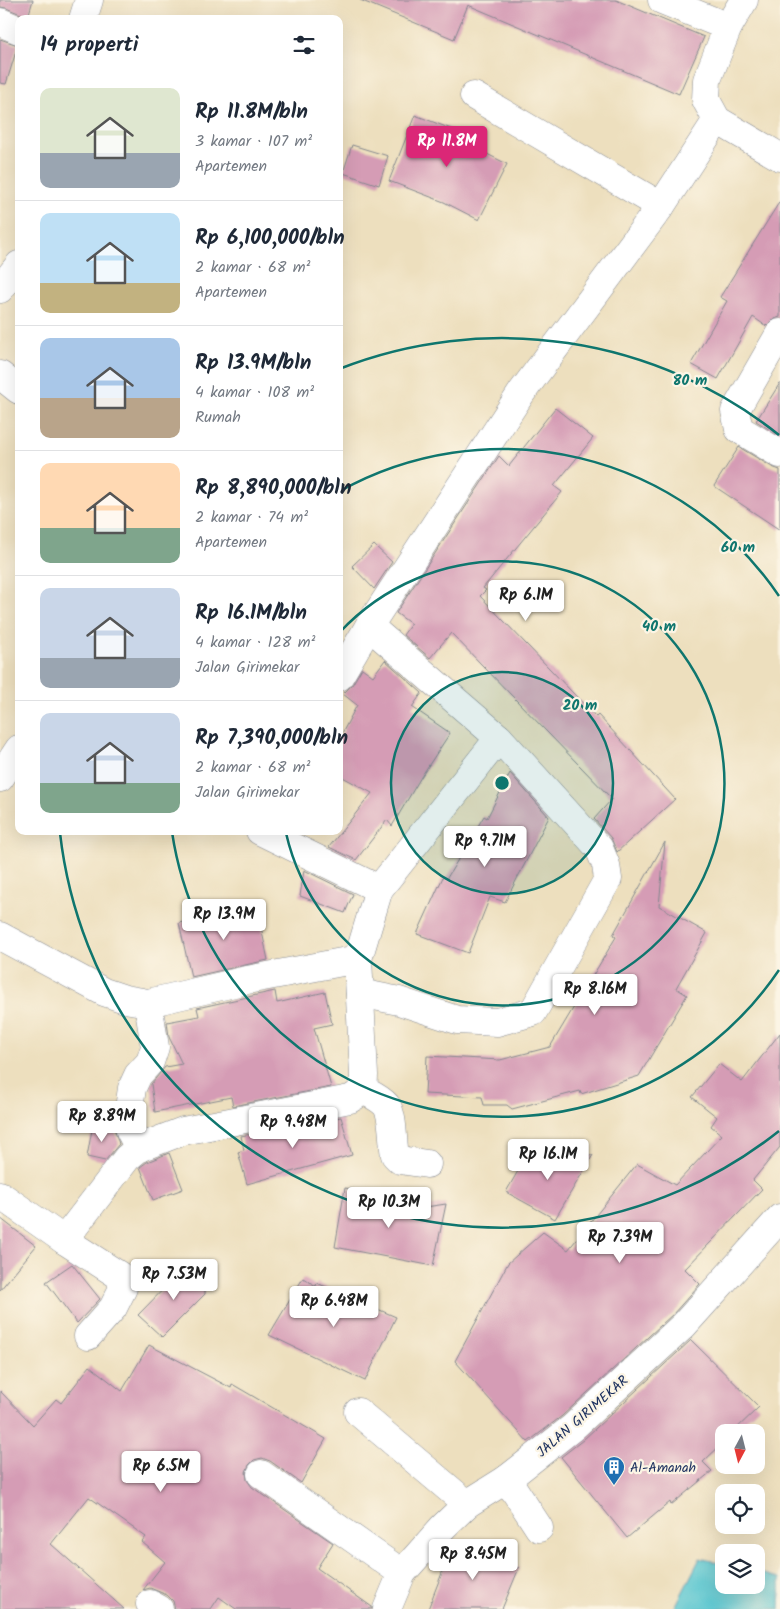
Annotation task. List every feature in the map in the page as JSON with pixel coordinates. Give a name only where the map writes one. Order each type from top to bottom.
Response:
[{"type":"street","points":[[84,15],[89,0]]},
{"type":"street","points":[[662,0],[728,27]]},
{"type":"street","points":[[744,0],[728,27],[707,80],[706,100],[717,120],[780,157]]},
{"type":"street","points":[[0,22],[15,28]]},
{"type":"street","points":[[474,96],[661,206]]},
{"type":"street","points":[[343,669],[369,626],[522,392],[661,206],[717,120]]},
{"type":"street","points":[[0,289],[15,270]]},
{"type":"street","points":[[780,333],[735,411],[738,429],[780,454]]},
{"type":"street","points":[[0,375],[15,387]]},
{"type":"street","points":[[360,993],[399,1001],[457,1020],[497,1022],[533,1012],[608,880],[606,865],[598,848],[499,738],[369,626]]},
{"type":"street","points":[[64,1240],[127,1158],[139,1148],[183,1131],[350,1099],[358,1095],[362,1090],[364,1074],[358,959],[379,889],[499,738]]},
{"type":"street","points":[[0,778],[15,755]]},
{"type":"street","points":[[268,835],[379,889]]},
{"type":"street","points":[[0,936],[104,992],[125,999],[148,1003],[247,980],[358,959]]},
{"type":"street","points":[[139,1148],[130,1131],[128,1116],[132,1088],[138,1075],[150,1062],[155,1047],[148,1003]]},
{"type":"street","points":[[362,1090],[382,1101],[390,1113],[395,1155],[400,1160],[427,1164]]},
{"type":"street","points":[[0,1196],[120,1276],[123,1288],[114,1308],[88,1336]]},
{"type":"street","name":"JALAN GIRIMEKAR","points":[[387,1609],[402,1573],[443,1527],[467,1504],[507,1479],[572,1428],[684,1324],[778,1226]]},
{"type":"street","points":[[358,1412],[467,1504]]},
{"type":"street","points":[[261,1474],[402,1573]]},
{"type":"street","points":[[507,1479],[538,1528]]},
{"type":"water","points":[[700,1558],[715,1562],[715,1594],[765,1594],[765,1574],[780,1578],[780,1609],[674,1609]]},
{"type":"building","points":[[0,0],[33,0],[29,15],[0,7]]},
{"type":"building","points":[[360,0],[616,0],[704,37],[679,94],[468,5],[454,39]]},
{"type":"building","points":[[0,39],[15,44],[15,55],[6,84],[0,83]]},
{"type":"building","points":[[415,115],[454,130],[451,136],[507,164],[479,220],[444,202],[389,181]]},
{"type":"building","points":[[352,145],[388,156],[379,185],[343,173]]},
{"type":"building","points":[[780,201],[780,317],[772,320],[766,326],[753,317],[718,379],[691,364],[727,301],[720,297]]},
{"type":"building","points":[[780,383],[780,436],[756,421]]},
{"type":"building","points":[[555,408],[593,438],[554,486],[562,492],[483,588],[486,590],[480,596],[596,717],[598,715],[675,799],[617,852],[611,838],[594,819],[612,799],[451,633],[430,658],[403,635],[411,624],[396,613],[499,456],[509,466]]},
{"type":"building","points":[[739,447],[780,470],[780,530],[714,486]]},
{"type":"building","points":[[374,545],[392,562],[374,589],[352,566]]},
{"type":"building","points":[[385,660],[422,693],[412,707],[450,733],[392,826],[387,820],[356,860],[329,847],[339,835],[343,835],[343,829],[372,793],[343,777],[343,731],[357,705],[343,694],[352,685],[362,668],[373,676]]},
{"type":"building","points":[[510,773],[549,817],[505,902],[490,897],[468,953],[417,934],[443,877],[447,878],[484,816],[487,818]]},
{"type":"building","points":[[665,842],[659,906],[707,933],[676,988],[687,995],[639,1076],[581,1094],[580,1091],[512,1109],[507,1105],[484,1105],[482,1097],[425,1094],[427,1056],[500,1060],[550,1047],[616,937],[613,935]]},
{"type":"building","points":[[304,870],[353,894],[345,913],[300,896]]},
{"type":"building","points":[[256,903],[268,960],[191,977],[179,923]]},
{"type":"building","points":[[275,991],[277,1003],[325,992],[332,1024],[314,1028],[331,1087],[233,1106],[231,1097],[155,1112],[151,1084],[165,1067],[182,1064],[169,1037],[167,1022],[199,1016],[197,1008]]},
{"type":"building","points":[[780,1033],[780,1147],[753,1180],[762,1189],[685,1269],[700,1284],[673,1314],[562,1416],[528,1442],[455,1361],[508,1263],[543,1232],[568,1250],[637,1164],[675,1185],[722,1135],[711,1126],[717,1117],[692,1097],[719,1064],[742,1082]]},
{"type":"building","points":[[341,1117],[352,1155],[247,1184],[238,1152],[244,1150],[241,1136]]},
{"type":"building","points":[[93,1124],[114,1128],[119,1144],[105,1161],[87,1157]]},
{"type":"building","points":[[169,1153],[183,1189],[153,1200],[140,1167]]},
{"type":"building","points":[[593,1155],[555,1219],[506,1192],[526,1157]]},
{"type":"building","points":[[345,1188],[381,1194],[378,1214],[446,1204],[433,1266],[335,1247]]},
{"type":"building","points":[[0,1218],[36,1246],[0,1290]]},
{"type":"building","points":[[72,1264],[100,1299],[77,1323],[46,1282]]},
{"type":"building","points":[[187,1265],[205,1282],[205,1294],[162,1337],[138,1315]]},
{"type":"building","points":[[303,1278],[316,1286],[317,1283],[396,1317],[365,1381],[269,1335]]},
{"type":"building","points":[[691,1340],[759,1407],[741,1424],[715,1424],[715,1451],[703,1462],[712,1471],[671,1505],[670,1502],[627,1538],[561,1457],[583,1440]]},
{"type":"building","points":[[149,1345],[231,1388],[232,1384],[326,1439],[301,1483],[270,1461],[262,1458],[254,1460],[249,1465],[246,1472],[247,1480],[252,1487],[333,1543],[317,1568],[372,1607],[372,1609],[236,1609],[219,1597],[211,1609],[175,1609],[173,1601],[167,1595],[150,1588],[143,1590],[165,1562],[142,1542],[146,1537],[89,1497],[51,1544],[124,1609],[0,1609],[0,1391],[33,1425],[56,1399],[61,1403],[90,1366],[122,1391]]},
{"type":"building","points":[[454,1542],[519,1568],[502,1609],[428,1609]]},
{"type":"place","name":"Al-Amanah","points":[[614,1486]]}]
